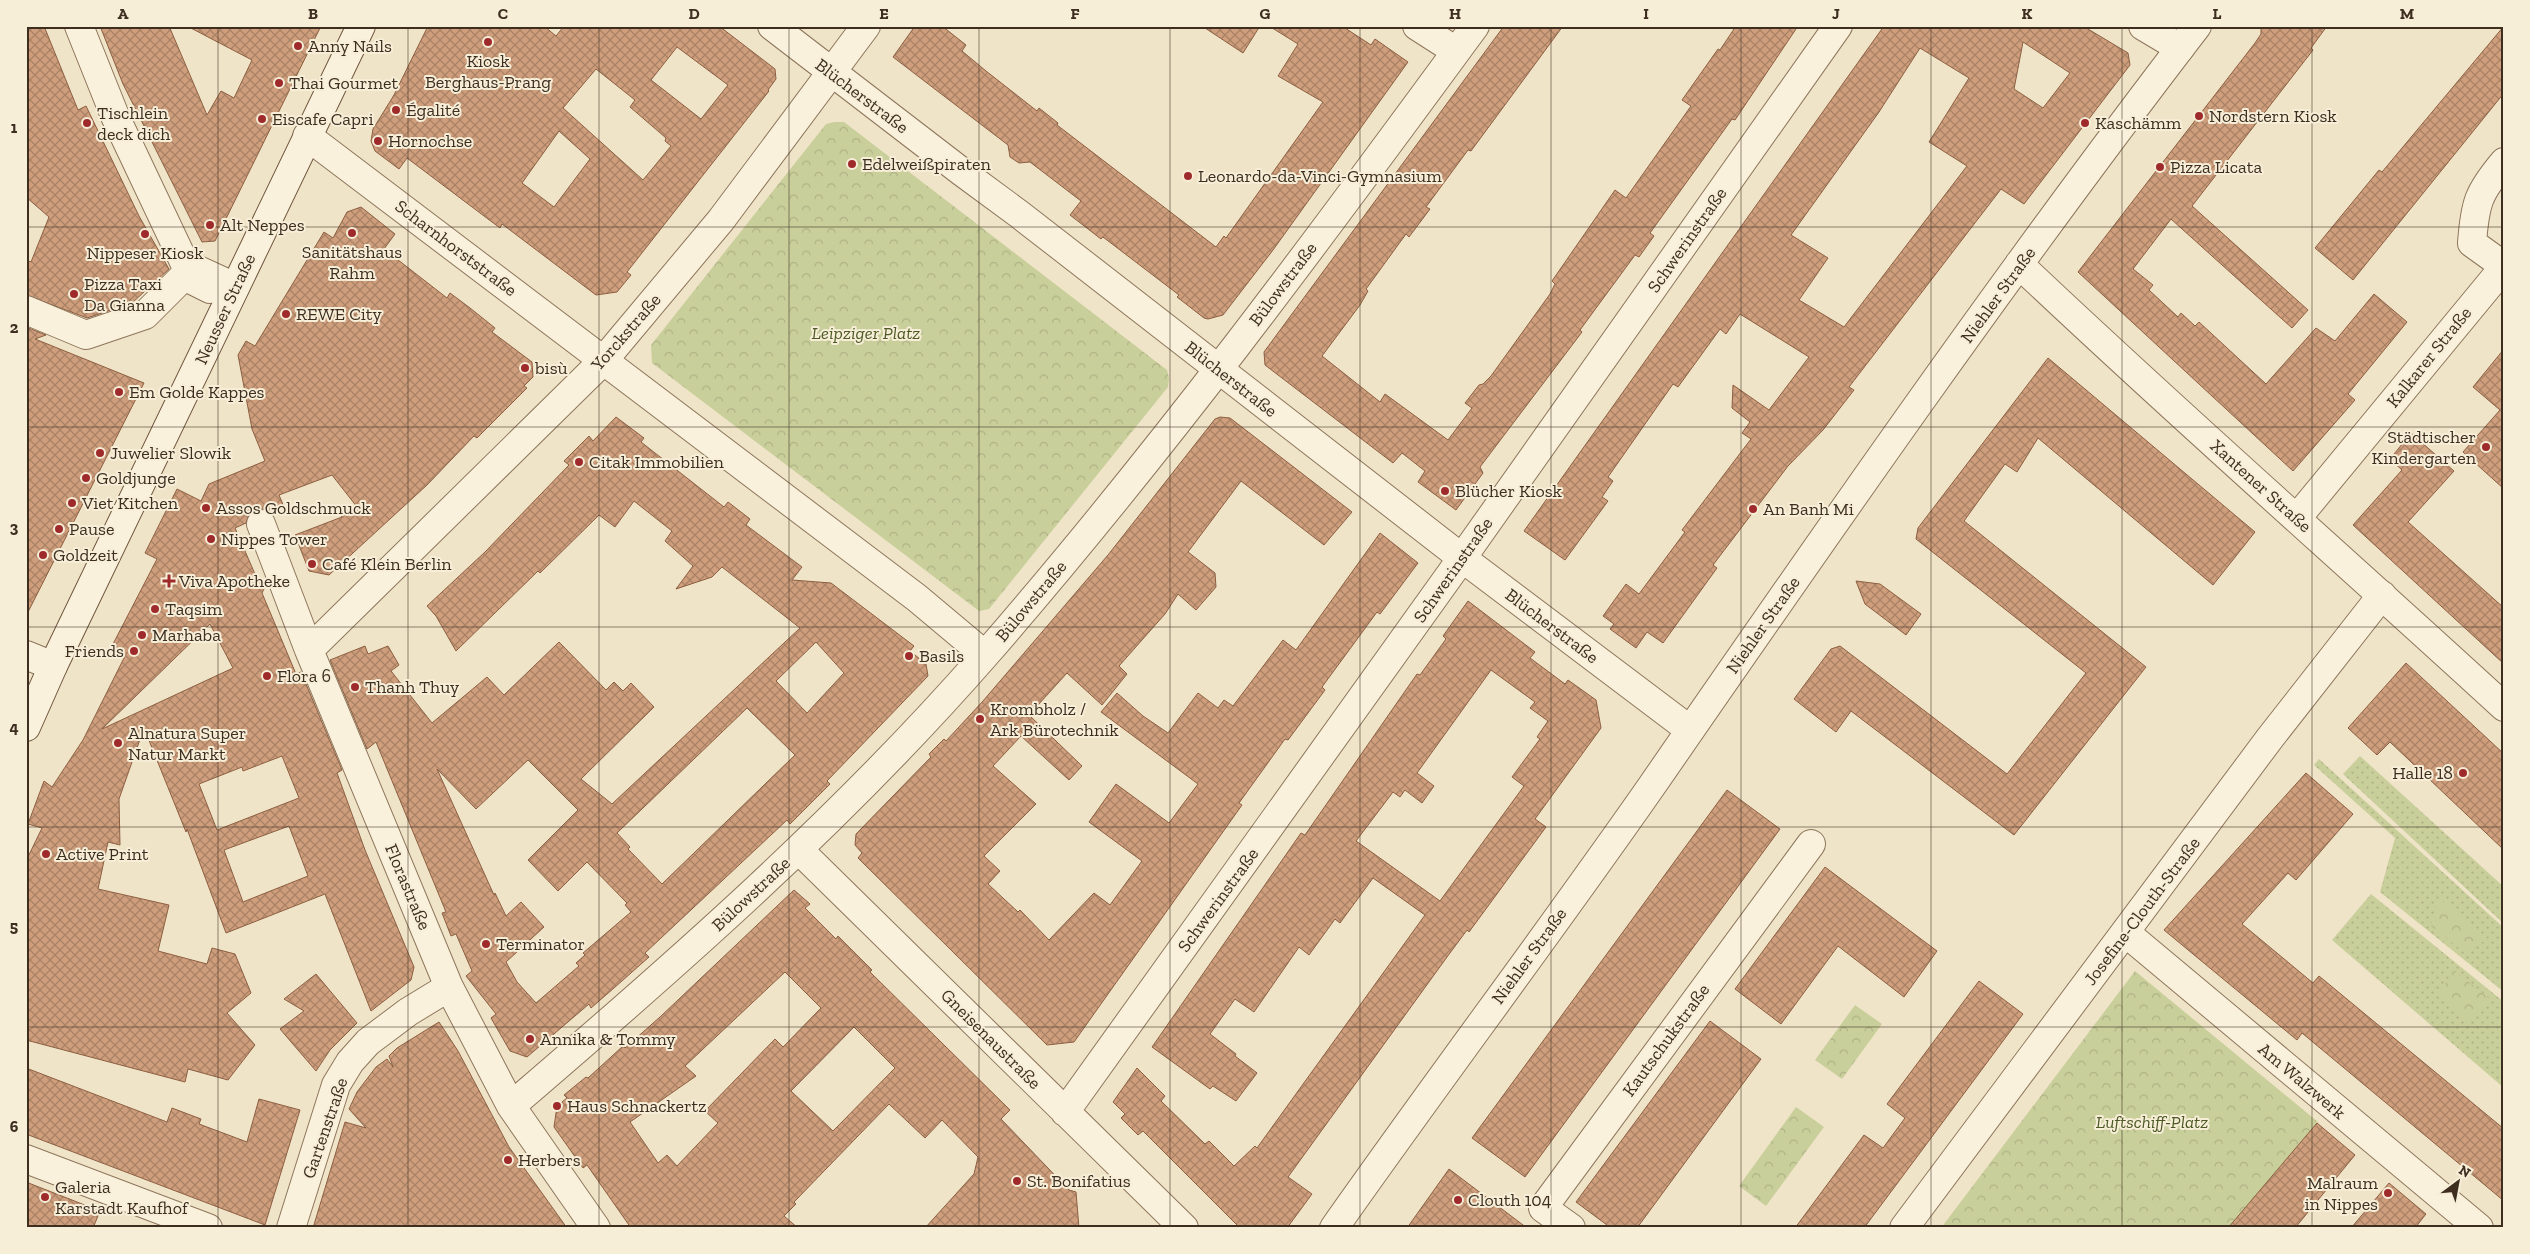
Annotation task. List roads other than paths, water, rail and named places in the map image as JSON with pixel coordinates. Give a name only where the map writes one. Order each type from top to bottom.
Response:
[{"type":"street","points":[[79,26],[115,116],[185,270],[232,293]]},
{"type":"street","name":"Neusser Straße","points":[[26,728],[53,666],[361,26]]},
{"type":"street","name":"Blücherstraße","points":[[772,26],[832,74],[1020,214],[1462,558],[1690,730]]},
{"type":"street","name":"Yorckstraße","points":[[309,650],[604,361],[721,220],[832,74],[866,26]]},
{"type":"street","points":[[1417,26],[1456,51]]},
{"type":"street","name":"Bülowstraße","points":[[511,1106],[654,984],[799,850],[902,745],[985,655],[1219,370],[1475,26]]},
{"type":"street","name":"Schwerinstraße","points":[[1065,1112],[1462,558],[1838,26]]},
{"type":"street","points":[[2143,26],[2180,48]]},
{"type":"street","name":"Niehler Straße","points":[[1334,1228],[1690,730],[2019,264],[2197,26]]},
{"type":"street","name":"Scharnhorststraße","points":[[307,136],[604,361]]},
{"type":"street","points":[[2504,162],[2486,184],[2474,210],[2472,243],[2504,267]]},
{"type":"street","name":"Xantener Straße","points":[[2019,264],[2153,389],[2382,595],[2504,708]]},
{"type":"street","name":"Kalkarer Straße","points":[[2297,518],[2504,267]]},
{"type":"street","points":[[26,310],[86,335],[144,315],[185,270]]},
{"type":"street","points":[[604,361],[917,598],[985,655]]},
{"type":"street","name":"Florastraße","points":[[261,524],[309,650],[449,987],[511,1106],[596,1228]]},
{"type":"street","name":"Josefine-Clouth-Straße","points":[[1904,1228],[2270,738],[2382,595]]},
{"type":"street","points":[[26,655],[53,666]]},
{"type":"street","name":"Kautschukstraße","points":[[1571,1228],[1543,1208],[1811,844]]},
{"type":"street","name":"Gneisenaustraße","points":[[799,850],[1184,1228]]},
{"type":"street","name":"Am Walzwerk","points":[[2126,933],[2465,1224]]},
{"type":"street","name":"Gartenstraße","points":[[291,1228],[336,1085],[350,1062],[368,1042],[408,1012],[449,987]]},
{"type":"street","points":[[26,1160],[208,1228]]},
{"type":"place","name":"Kiosk Berghaus-Prang","points":[[488,42]]},
{"type":"place","name":"Anny Nails","points":[[298,46]]},
{"type":"place","name":"Thai Gourmet","points":[[279,83]]},
{"type":"place","name":"Égalité","points":[[396,110]]},
{"type":"place","name":"Nordstern Kiosk","points":[[2199,116]]},
{"type":"place","name":"Eiscafe Capri","points":[[262,119]]},
{"type":"place","name":"Tischlein deck dich","points":[[87,123]]},
{"type":"place","name":"Kaschämm","points":[[2085,123]]},
{"type":"place","name":"Hornochse","points":[[378,141]]},
{"type":"place","name":"Edelweißpiraten","points":[[852,164]]},
{"type":"place","name":"Pizza Licata","points":[[2160,167]]},
{"type":"place","name":"Leonardo-da-Vinci-Gymnasium","points":[[1188,176]]},
{"type":"place","name":"Alt Neppes","points":[[210,225]]},
{"type":"place","name":"Sanitätshaus Rahm","points":[[352,233]]},
{"type":"place","name":"Nippeser Kiosk","points":[[145,234]]},
{"type":"place","name":"Pizza Taxi Da Gianna","points":[[74,294]]},
{"type":"place","name":"REWE City","points":[[286,314]]},
{"type":"place","name":"bisù","points":[[525,368]]},
{"type":"place","name":"Em Golde Kappes","points":[[119,392]]},
{"type":"place","name":"Städtischer Kindergarten","points":[[2486,447]]},
{"type":"place","name":"Juwelier Slowik","points":[[100,453]]},
{"type":"place","name":"Citak Immobilien","points":[[579,462]]},
{"type":"place","name":"Goldjunge","points":[[86,478]]},
{"type":"place","name":"Blücher Kiosk","points":[[1445,491]]},
{"type":"place","name":"Viet Kitchen","points":[[72,503]]},
{"type":"place","name":"Assos Goldschmuck","points":[[206,508]]},
{"type":"place","name":"An Banh Mi","points":[[1753,509]]},
{"type":"place","name":"Pause","points":[[59,529]]},
{"type":"place","name":"Nippes Tower","points":[[211,539]]},
{"type":"place","name":"Goldzeit","points":[[43,555]]},
{"type":"place","name":"Café Klein Berlin","points":[[312,564]]},
{"type":"place","name":"Viva Apotheke","points":[[169,581]]},
{"type":"place","name":"Taqsim","points":[[155,609]]},
{"type":"place","name":"Marhaba","points":[[142,635]]},
{"type":"place","name":"Friends","points":[[134,651]]},
{"type":"place","name":"Basils","points":[[909,656]]},
{"type":"place","name":"Flora 6","points":[[267,676]]},
{"type":"place","name":"Thanh Thuy","points":[[355,687]]},
{"type":"place","name":"Krombholz / Ark Bürotechnik","points":[[980,719]]},
{"type":"place","name":"Alnatura Super Natur Markt","points":[[118,743]]},
{"type":"place","name":"Halle 18","points":[[2463,773]]},
{"type":"place","name":"Active Print","points":[[46,854]]},
{"type":"place","name":"Terminator","points":[[486,944]]},
{"type":"place","name":"Annika & Tommy","points":[[530,1039]]},
{"type":"place","name":"Haus Schnackertz","points":[[557,1106]]},
{"type":"place","name":"Herbers","points":[[508,1160]]},
{"type":"place","name":"St. Bonifatius","points":[[1017,1181]]},
{"type":"place","name":"Malraum in Nippes","points":[[2388,1193]]},
{"type":"place","name":"Galeria Karstadt Kaufhof","points":[[45,1197]]},
{"type":"place","name":"Clouth 104","points":[[1458,1200]]},
{"type":"park label","name":"Leipziger Platz","points":[[866,333]]},
{"type":"park label","name":"Luftschiff-Platz","points":[[2152,1122]]}]
